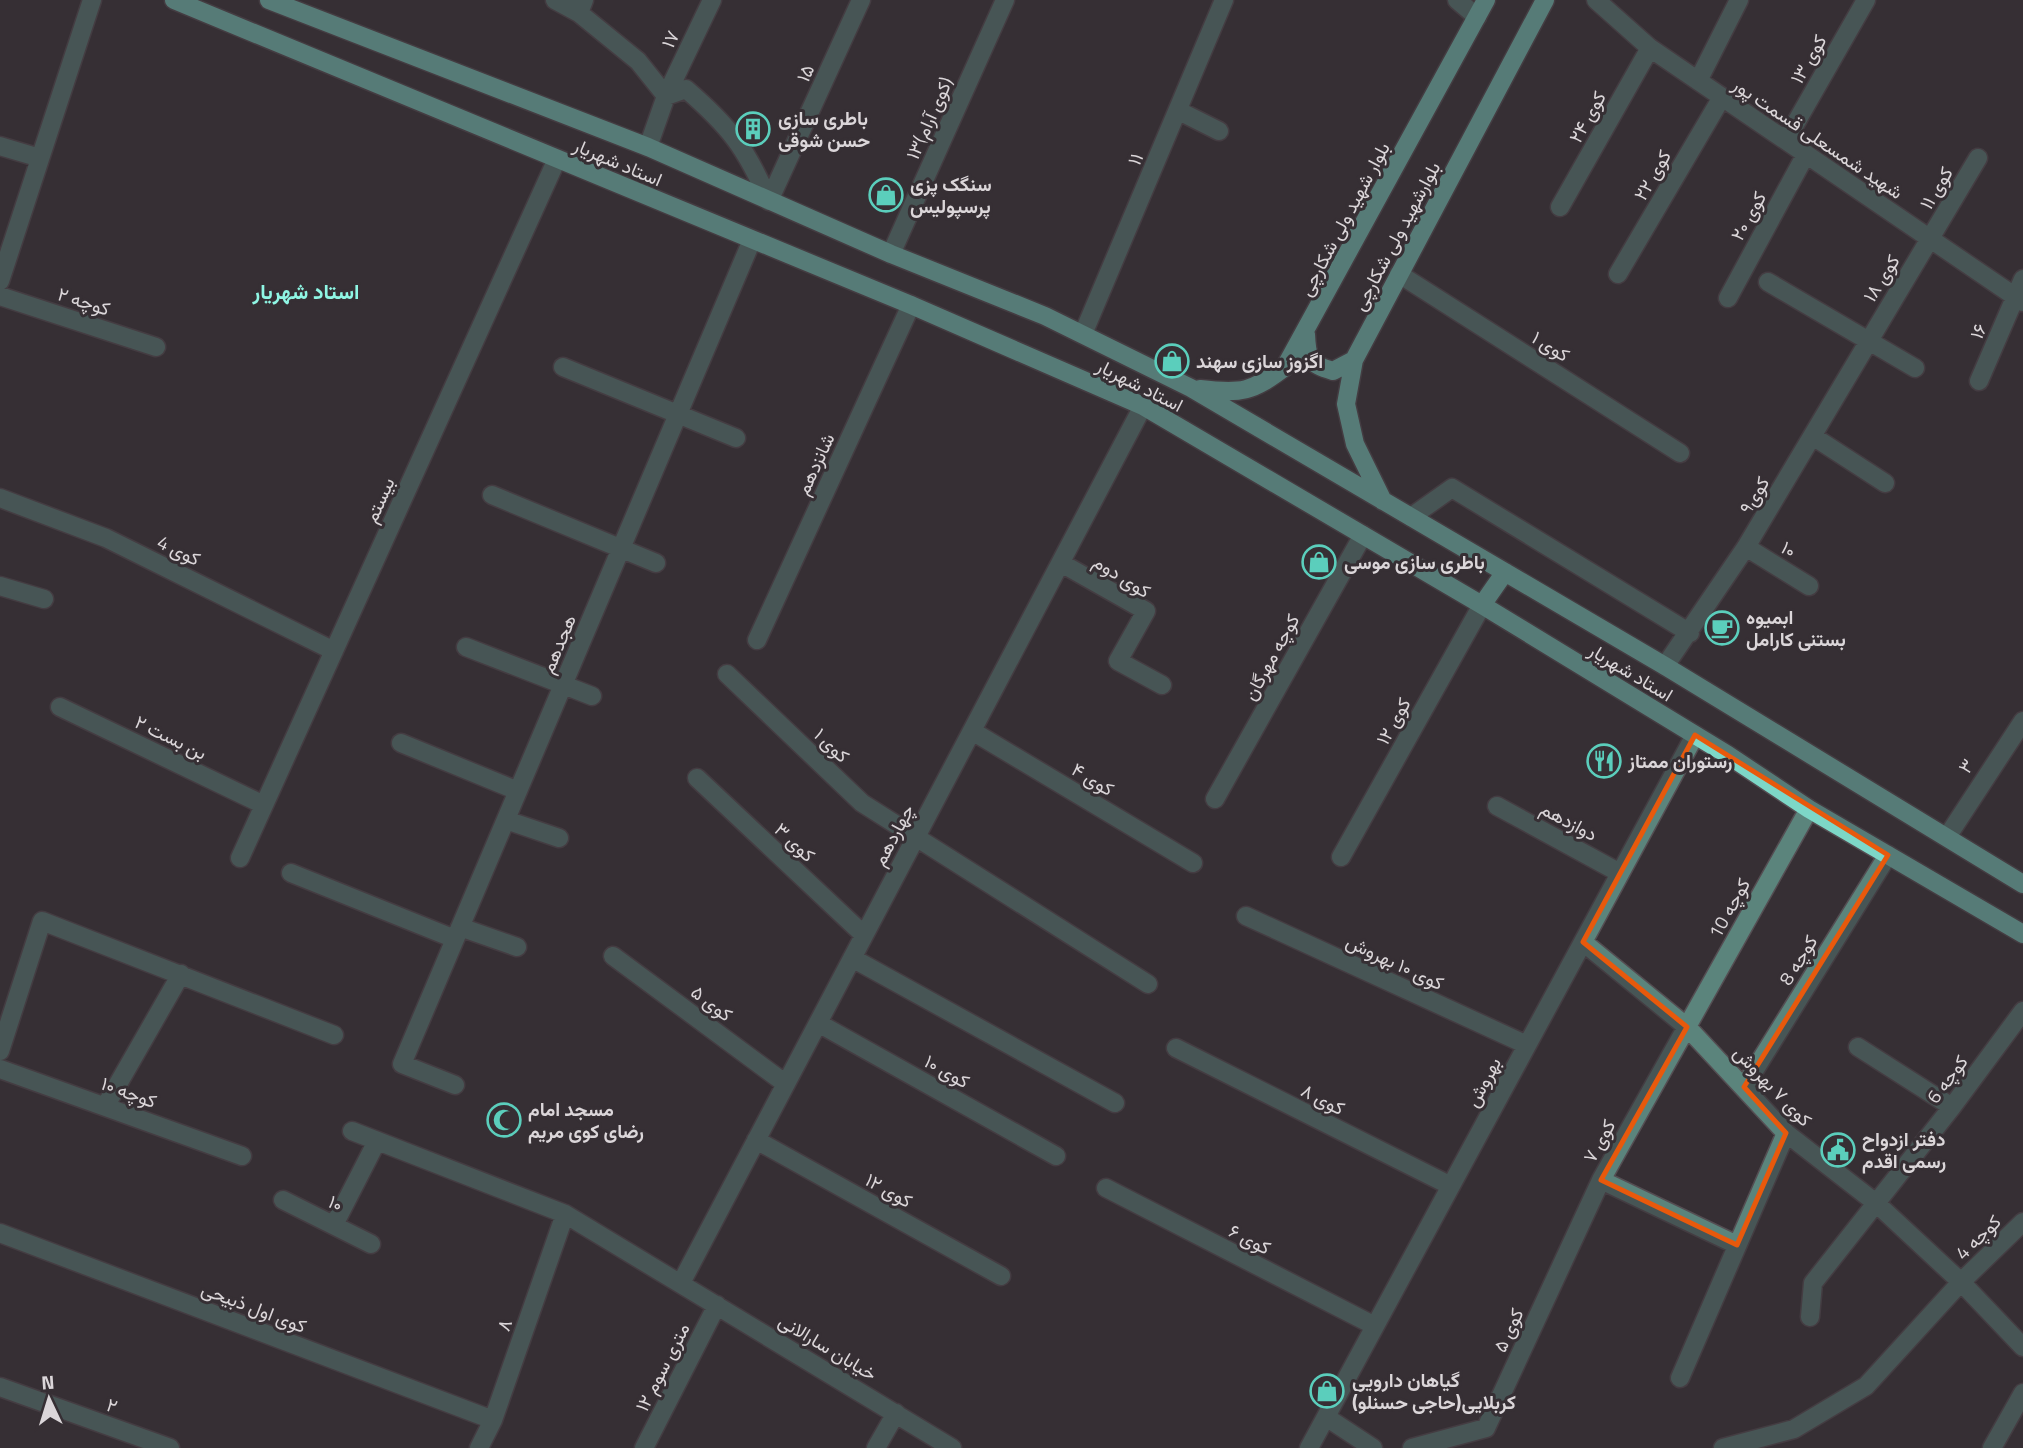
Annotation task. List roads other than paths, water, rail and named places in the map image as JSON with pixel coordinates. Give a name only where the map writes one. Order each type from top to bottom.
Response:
[{"type":"main road","name":"استاد شهریار","points":[[174,0],[911,305],[1143,406],[1482,605],[1695,735],[1809,809],[2023,934]]},
{"type":"main road","name":"استاد شهریار","points":[[269,0],[648,147],[891,254],[1083,334],[1191,388],[1665,666],[2023,884]]},
{"type":"main road","name":"بلوار شهید ولی شکارچی","points":[[1191,388],[1227,392],[1256,388],[1285,367],[1306,334],[1486,0]]},
{"type":"main road","name":"بلوارشهید ولی شکارچی","points":[[1384,501],[1355,444],[1346,404],[1354,360],[1545,0]]},
{"type":"main road","points":[[1306,334],[1307,354],[1316,366],[1334,370],[1354,360]]},
{"type":"main road","points":[[1482,605],[1504,572]]},
{"type":"street","points":[[0,281],[92,0]]},
{"type":"street","points":[[555,0],[581,6],[638,61],[666,96],[686,89],[719,117],[750,157],[769,201]]},
{"type":"street","name":"۱۷","points":[[648,147],[666,96],[712,0]]},
{"type":"street","name":"۱۵","points":[[769,201],[861,0]]},
{"type":"street","name":"۱۳(کوی آرام)","points":[[891,254],[1005,0]]},
{"type":"street","name":"۱۱","points":[[1083,334],[1224,0]]},
{"type":"street","points":[[1457,0],[1477,17]]},
{"type":"street","name":"شهید شمسعلی قسمت پور","points":[[1596,0],[1650,48],[2019,299]]},
{"type":"street","points":[[1698,81],[1739,0]]},
{"type":"street","name":"کوی ۱۳","points":[[1786,140],[1867,0]]},
{"type":"street","name":"کوی ۲۴","points":[[1560,207],[1650,48]]},
{"type":"street","name":"کوی ۲۲","points":[[1618,274],[1722,97]]},
{"type":"street","points":[[1179,110],[1219,131]]},
{"type":"street","points":[[0,146],[40,158]]},
{"type":"street","name":"کوی ۲۰","points":[[1728,298],[1806,154]]},
{"type":"street","name":"کوی ۱۱","points":[[1930,239],[1978,158]]},
{"type":"street","name":"بیستم","points":[[240,858],[557,159]]},
{"type":"street","name":"کوی ۱۸","points":[[1868,339],[1930,239]]},
{"type":"street","name":"هجدهم","points":[[455,1085],[402,1064],[752,240]]},
{"type":"street","name":"کوی ۱","points":[[1399,274],[1680,453]]},
{"type":"street","name":"۱۶","points":[[1979,381],[2019,299],[2023,279]]},
{"type":"street","points":[[1768,282],[1915,368]]},
{"type":"street","name":"کوچه ۲","points":[[0,296],[156,346]]},
{"type":"street","name":"شانزدهم","points":[[757,640],[911,305]]},
{"type":"street","name":"کوی۹","points":[[1665,666],[1746,547],[1814,437],[1868,339]]},
{"type":"street","points":[[563,367],[736,438]]},
{"type":"street","name":"چهاردهم","points":[[681,1283],[1143,406]]},
{"type":"street","points":[[1814,437],[1885,483]]},
{"type":"street","points":[[1411,517],[1452,488],[1690,633]]},
{"type":"street","points":[[492,495],[656,563]]},
{"type":"street","name":"کوی 4","points":[[0,498],[106,538],[334,651]]},
{"type":"street","name":"کوچه مهرگان","points":[[1215,799],[1363,535]]},
{"type":"street","name":"۱۰","points":[[1746,547],[1809,586]]},
{"type":"street","name":"کوی دوم","points":[[1061,563],[1146,611],[1118,661],[1162,685]]},
{"type":"street","points":[[0,586],[44,599]]},
{"type":"street","name":"کوی ۱۲","points":[[1340,857],[1482,605]]},
{"type":"street","points":[[466,647],[592,696]]},
{"type":"street","name":"کوی ۱","points":[[727,674],[862,803],[915,839]]},
{"type":"street","name":"بن بست ۲","points":[[60,707],[264,805]]},
{"type":"street","name":"۳","points":[[1947,837],[2023,720]]},
{"type":"street","name":"کوی ۴","points":[[972,732],[1194,863]]},
{"type":"street","name":"بهروش","points":[[1309,1448],[1695,735]]},
{"type":"street","points":[[401,743],[518,791]]},
{"type":"street","name":"کوی ۳","points":[[697,778],[864,935]]},
{"type":"street","name":"دوازدهم","points":[[1497,806],[1620,873]]},
{"type":"street","name":"کوچه 10","points":[[1687,1027],[1809,809]]},
{"type":"street","points":[[506,820],[559,838]]},
{"type":"street","points":[[915,839],[1148,984]]},
{"type":"street","name":"کوچه 8","points":[[1744,1087],[1888,855]]},
{"type":"street","points":[[291,873],[458,933],[517,947]]},
{"type":"street","name":"کوی ۱۰ بهروش","points":[[1246,916],[1527,1045]]},
{"type":"street","points":[[0,1051],[43,921],[334,1035]]},
{"type":"street","name":"کوی ۷ بهروش","points":[[1583,942],[1687,1027],[1786,1133],[1876,1203],[1961,1282],[2023,1347]]},
{"type":"street","name":"کوی ۵","points":[[614,956],[786,1084]]},
{"type":"street","points":[[852,958],[1115,1103]]},
{"type":"street","points":[[106,1105],[181,974]]},
{"type":"street","name":"کوچه 6","points":[[1810,1317],[1813,1283],[1952,1107],[2023,1011]]},
{"type":"street","name":"کوی ۱۰","points":[[818,1023],[1056,1156]]},
{"type":"street","name":"کوی ۷","points":[[1687,1027],[1601,1180],[1737,1245]]},
{"type":"street","points":[[1858,1047],[1952,1107]]},
{"type":"street","name":"کوی ۸","points":[[1176,1048],[1451,1186]]},
{"type":"street","name":"کوچه ۱۰","points":[[0,1069],[242,1156]]},
{"type":"street","name":"خیابان سارالانی","points":[[352,1131],[565,1214],[952,1448]]},
{"type":"street","points":[[1680,1378],[1786,1133]]},
{"type":"street","name":"کوی ۱۲","points":[[756,1140],[1002,1276]]},
{"type":"street","points":[[334,1225],[377,1141]]},
{"type":"street","name":"کوی ۵","points":[[1412,1448],[1486,1428],[1601,1180]]},
{"type":"street","name":"کوی ۶","points":[[1106,1188],[1375,1326]]},
{"type":"street","name":"۱۰","points":[[283,1200],[372,1244]]},
{"type":"street","name":"۸","points":[[480,1448],[493,1420],[565,1214]]},
{"type":"street","name":"کوچه 4","points":[[1723,1448],[1794,1429],[1866,1386],[1961,1282],[2023,1222]]},
{"type":"street","name":"کوی اول ذبیحی","points":[[0,1233],[493,1420]]},
{"type":"street","name":"۱۲ متری سوم","points":[[644,1448],[717,1305]]},
{"type":"street","name":"۲","points":[[0,1387],[170,1448]]},
{"type":"street","points":[[1992,1448],[2023,1392]]},
{"type":"street","points":[[876,1448],[895,1413]]},
{"type":"street","points":[[1326,1417],[1373,1448]]},
{"type":"place","name":"باطری سازی حسن شوقی","points":[[753,129]]},
{"type":"place","name":"سنگک پزی پرسپولیس","points":[[886,195]]},
{"type":"place","name":"اگزوز سازی سهند","points":[[1172,361]]},
{"type":"place","name":"باطری سازی موسی","points":[[1319,562]]},
{"type":"place","name":"ابمیوه بستنی کارامل","points":[[1722,628]]},
{"type":"place","name":"رستوران ممتاز","points":[[1604,761]]},
{"type":"place","name":"مسجد امام رضای کوی مریم","points":[[504,1120]]},
{"type":"place","name":"دفتر ازدواح رسمی اقدم","points":[[1838,1150]]},
{"type":"place","name":"گیاهان دارویی کربلایی(حاجی حسنلو)","points":[[1327,1391]]},
{"type":"district","name":"استاد شهریار","points":[[306,292]]}]
